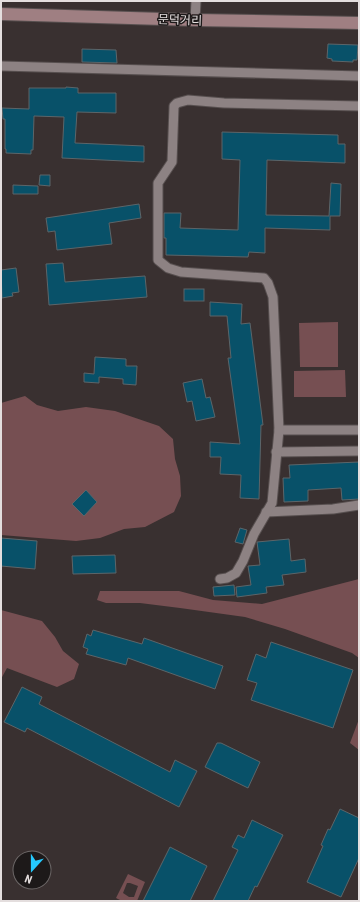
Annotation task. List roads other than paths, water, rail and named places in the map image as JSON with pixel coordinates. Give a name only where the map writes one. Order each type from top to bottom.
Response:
[{"type":"main road","name":"문덕거리","points":[[1,14],[359,23]]},
{"type":"street","points":[[195,20],[196,1]]},
{"type":"street","points":[[1,66],[359,76]]},
{"type":"street","points":[[220,579],[227,578],[236,573],[243,561],[254,534],[272,503],[278,430],[273,297],[268,283],[264,278],[180,272],[168,268],[158,260],[158,184],[172,162],[174,106],[177,103],[188,100],[224,103],[359,106]]},
{"type":"street","points":[[278,430],[359,430]]},
{"type":"street","points":[[276,452],[359,451]]},
{"type":"street","points":[[266,512],[334,509],[359,505]]}]
